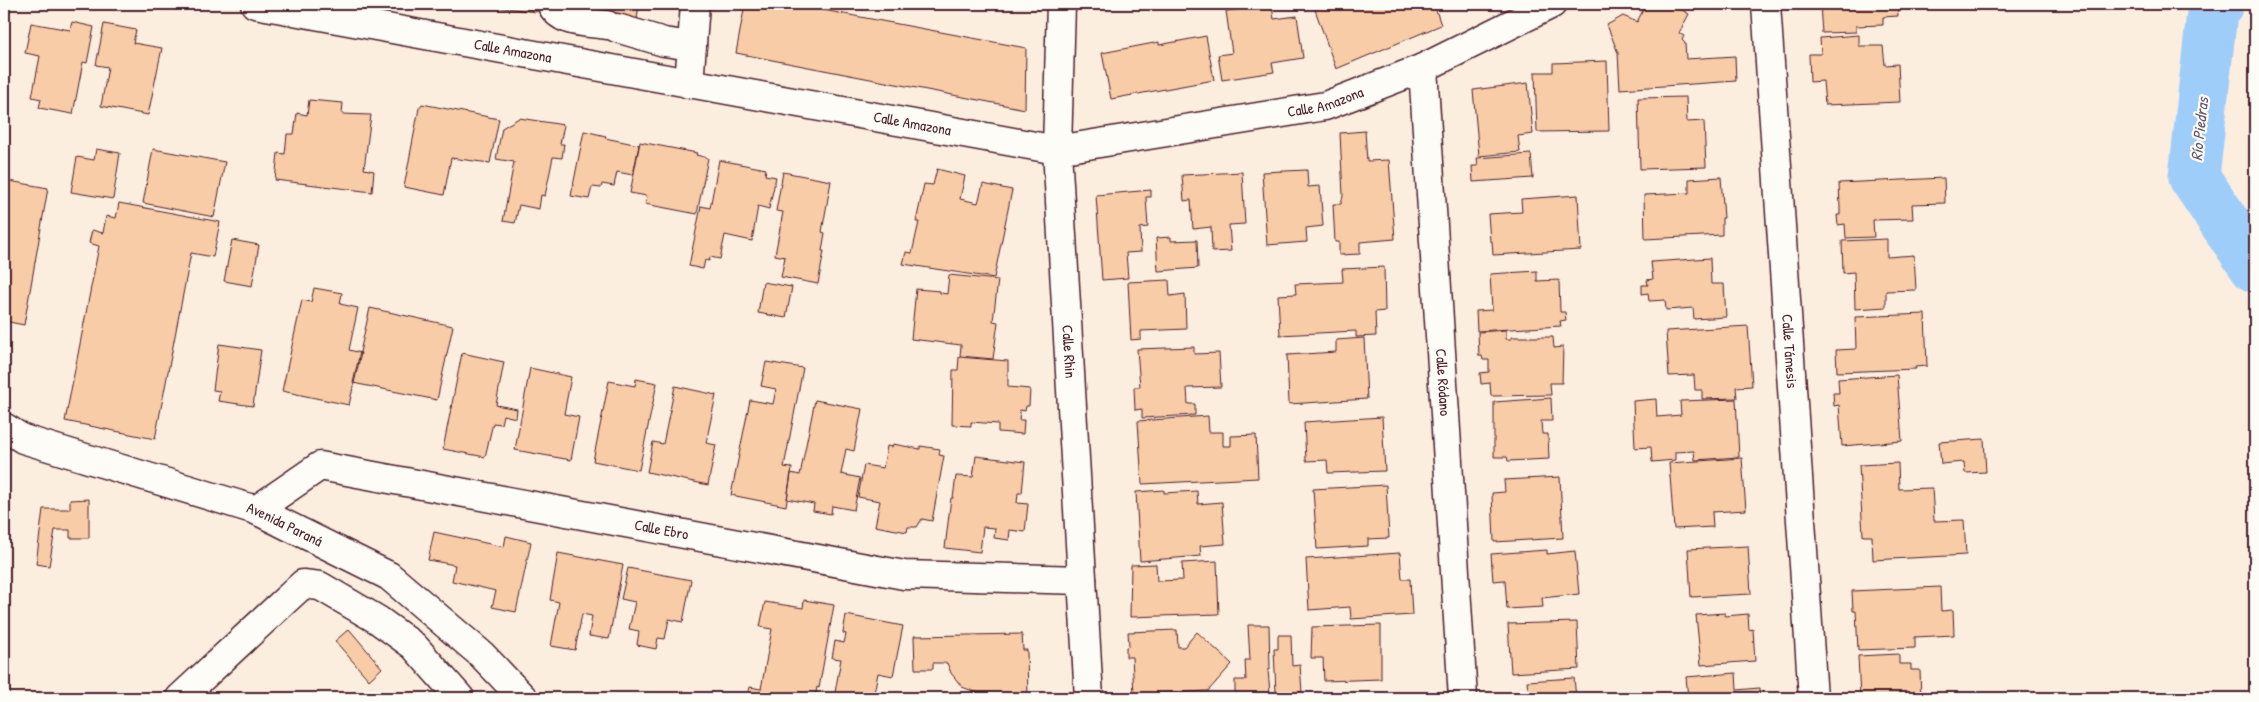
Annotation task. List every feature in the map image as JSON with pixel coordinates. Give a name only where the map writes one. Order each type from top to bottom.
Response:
[{"type":"street","name":"Calle Amazona","points":[[255,4],[362,13],[688,84],[1056,150],[1326,106],[1423,68],[1552,4]]},
{"type":"street","points":[[551,4],[558,16],[565,19],[612,27],[664,42],[692,46]]},
{"type":"street","points":[[688,84],[695,4]]},
{"type":"street","name":"Calle Rhin","points":[[1061,4],[1056,150],[1089,698]]},
{"type":"street","name":"Calle Támesis","points":[[1766,4],[1813,698]]},
{"type":"street","name":"Calle Ródano","points":[[1423,68],[1463,698]]},
{"type":"street","name":"Avenida Paraná","points":[[4,427],[23,439],[256,510],[389,576],[482,655],[523,698]]},
{"type":"street","name":"Calle Ebro","points":[[256,510],[320,466],[904,575],[1082,580]]},
{"type":"street","points":[[180,698],[303,584],[320,586],[378,620],[414,646],[460,698]]},
{"type":"building","points":[[497,4],[537,4],[536,12],[497,7]]},
{"type":"building","points":[[568,4],[639,4],[637,20],[567,9]]},
{"type":"building","points":[[745,4],[791,4],[1026,48],[1025,109],[736,53]]},
{"type":"building","points":[[1313,4],[1434,4],[1441,25],[1336,69]]},
{"type":"building","points":[[1646,4],[1672,4],[1689,14],[1679,33],[1684,36],[1682,40],[1685,43],[1686,59],[1735,56],[1736,81],[1620,89],[1618,53],[1607,25],[1623,16],[1637,22]]},
{"type":"building","points":[[1897,4],[1898,16],[1883,17],[1883,25],[1856,26],[1856,32],[1822,33],[1820,5]]},
{"type":"building","points":[[1272,6],[1274,19],[1297,16],[1303,58],[1272,63],[1274,72],[1222,80],[1218,55],[1232,53],[1226,11]]},
{"type":"building","points":[[72,22],[94,27],[87,63],[83,62],[73,114],[39,108],[41,99],[32,97],[40,56],[25,53],[31,23],[70,30]]},
{"type":"building","points":[[104,24],[136,30],[133,43],[162,48],[148,115],[101,106],[108,67],[96,65]]},
{"type":"building","points":[[1859,35],[1859,46],[1883,46],[1885,65],[1898,64],[1900,102],[1825,105],[1823,81],[1810,82],[1809,54],[1821,54],[1820,38]]},
{"type":"building","points":[[1206,36],[1214,80],[1111,99],[1102,53],[1159,42],[1159,45]]},
{"type":"building","points":[[1607,61],[1609,131],[1537,132],[1535,72],[1553,72],[1553,63]]},
{"type":"building","points":[[1528,83],[1533,134],[1518,136],[1520,152],[1479,156],[1473,90]]},
{"type":"building","points":[[1686,97],[1687,122],[1704,121],[1706,167],[1640,169],[1638,98]]},
{"type":"building","points":[[309,100],[343,103],[342,114],[371,115],[364,169],[374,171],[372,192],[275,180],[278,153],[285,154],[287,134],[294,134],[297,113],[307,115]]},
{"type":"building","points":[[422,104],[499,119],[490,163],[451,158],[444,195],[404,187],[419,108]]},
{"type":"building","points":[[519,118],[564,125],[560,144],[564,144],[562,158],[553,157],[545,196],[541,195],[539,209],[519,205],[515,223],[503,221],[514,162],[496,159],[502,128]]},
{"type":"building","points":[[584,131],[606,136],[605,138],[639,145],[633,175],[617,172],[614,186],[602,184],[601,188],[592,187],[589,199],[571,196]]},
{"type":"building","points":[[1365,131],[1367,161],[1389,160],[1395,239],[1360,242],[1360,254],[1339,255],[1339,242],[1335,242],[1333,204],[1341,204],[1343,196],[1340,133]]},
{"type":"building","points":[[640,142],[697,153],[696,155],[708,158],[697,214],[645,204],[647,196],[630,193]]},
{"type":"building","points":[[96,149],[120,153],[113,199],[71,192],[77,157],[94,160]]},
{"type":"building","points":[[153,149],[225,162],[214,217],[143,203]]},
{"type":"building","points":[[1531,154],[1533,178],[1473,182],[1472,166],[1478,166],[1477,158]]},
{"type":"building","points":[[719,160],[766,169],[765,175],[776,177],[769,209],[758,206],[752,241],[725,235],[720,259],[710,257],[709,261],[705,260],[703,269],[689,266],[701,206],[710,208]]},
{"type":"building","points":[[937,169],[965,176],[960,199],[978,203],[983,184],[1012,190],[994,278],[903,264],[906,252],[912,253],[919,222],[916,222],[924,184],[933,185]]},
{"type":"building","points":[[1307,170],[1308,187],[1320,186],[1323,226],[1306,228],[1307,242],[1267,245],[1262,172]]},
{"type":"building","points":[[783,172],[831,181],[822,232],[825,233],[822,251],[824,251],[818,284],[781,277],[785,257],[775,255],[783,212],[776,211]]},
{"type":"building","points":[[1242,172],[1245,224],[1229,225],[1231,251],[1212,252],[1211,227],[1193,229],[1191,200],[1184,201],[1182,175]]},
{"type":"building","points":[[1721,177],[1724,218],[1722,218],[1722,235],[1645,239],[1644,195],[1689,193],[1689,179]]},
{"type":"building","points":[[1944,178],[1945,203],[1912,204],[1913,219],[1873,220],[1874,237],[1846,238],[1845,224],[1838,225],[1837,215],[1840,215],[1839,183]]},
{"type":"building","points":[[4,180],[48,188],[24,325],[4,321]]},
{"type":"building","points":[[1151,190],[1151,197],[1146,197],[1148,227],[1140,228],[1141,252],[1126,253],[1128,278],[1102,280],[1096,195]]},
{"type":"building","points":[[1578,195],[1581,250],[1493,255],[1488,214],[1522,212],[1521,199]]},
{"type":"building","points":[[119,203],[220,222],[213,257],[191,253],[155,439],[65,421],[99,246],[89,243],[92,230],[103,233],[106,216],[116,218]]},
{"type":"building","points":[[1171,237],[1171,241],[1197,240],[1198,268],[1158,271],[1156,238]]},
{"type":"building","points":[[1887,239],[1887,257],[1914,255],[1916,290],[1886,291],[1886,307],[1855,309],[1854,272],[1843,273],[1842,241]]},
{"type":"building","points":[[232,240],[259,245],[252,286],[224,281]]},
{"type":"building","points":[[1710,258],[1711,284],[1724,284],[1726,317],[1694,319],[1693,308],[1666,310],[1665,300],[1649,301],[1648,293],[1642,294],[1642,285],[1648,285],[1647,280],[1653,279],[1651,262]]},
{"type":"building","points":[[1384,267],[1385,311],[1375,312],[1376,336],[1356,337],[1356,331],[1280,335],[1278,295],[1296,294],[1295,284],[1343,282],[1342,269]]},
{"type":"building","points":[[1537,271],[1537,281],[1559,280],[1560,312],[1565,312],[1566,320],[1560,321],[1561,326],[1477,331],[1476,311],[1492,310],[1490,274]]},
{"type":"building","points":[[949,275],[998,280],[993,321],[998,322],[993,359],[960,356],[961,345],[911,339],[916,289],[940,291],[940,293],[947,294]]},
{"type":"building","points":[[1169,280],[1170,296],[1185,294],[1186,329],[1141,331],[1141,339],[1131,340],[1128,282]]},
{"type":"building","points":[[763,282],[792,287],[786,318],[758,313]]},
{"type":"building","points":[[314,288],[342,293],[340,304],[358,308],[349,350],[361,353],[349,405],[282,391],[302,300],[311,302]]},
{"type":"building","points":[[370,308],[453,326],[437,400],[353,383]]},
{"type":"building","points":[[1925,314],[1927,366],[1915,367],[1916,369],[1837,372],[1836,350],[1856,349],[1855,317]]},
{"type":"building","points":[[1748,326],[1752,386],[1736,387],[1737,398],[1702,399],[1702,390],[1695,390],[1694,375],[1669,376],[1666,331]]},
{"type":"building","points":[[1506,330],[1506,339],[1512,339],[1511,337],[1553,337],[1554,348],[1563,347],[1562,383],[1550,383],[1551,395],[1491,396],[1490,383],[1481,384],[1480,373],[1489,372],[1489,360],[1483,360],[1482,356],[1479,356],[1478,332]]},
{"type":"building","points":[[1364,338],[1367,399],[1289,404],[1287,355],[1336,352],[1336,340]]},
{"type":"building","points":[[219,344],[261,350],[253,406],[218,401],[220,391],[213,390]]},
{"type":"building","points":[[1194,347],[1194,354],[1219,353],[1221,387],[1187,388],[1188,404],[1195,404],[1195,415],[1142,418],[1142,409],[1135,410],[1134,387],[1140,387],[1137,349]]},
{"type":"building","points":[[462,353],[504,362],[496,405],[517,409],[516,418],[503,415],[501,424],[493,423],[485,457],[443,449]]},
{"type":"building","points":[[959,357],[1008,361],[1008,387],[1030,389],[1029,406],[1026,406],[1025,411],[1020,410],[1019,420],[1024,420],[1023,434],[998,432],[998,424],[971,422],[971,426],[952,425],[953,370],[958,370]]},
{"type":"building","points":[[766,362],[803,368],[784,467],[792,468],[786,506],[731,495],[750,400],[773,404],[776,389],[761,386]]},
{"type":"building","points":[[530,368],[571,377],[564,414],[579,417],[571,460],[515,450]]},
{"type":"building","points":[[1897,375],[1902,441],[1842,446],[1839,405],[1834,406],[1833,393],[1839,393],[1838,379]]},
{"type":"building","points":[[636,379],[657,383],[639,470],[593,461],[609,381],[635,386]]},
{"type":"building","points":[[675,386],[716,395],[706,443],[716,445],[708,485],[647,472],[653,442],[663,444]]},
{"type":"building","points":[[1551,398],[1552,421],[1541,421],[1542,434],[1548,434],[1549,459],[1508,461],[1507,457],[1494,457],[1494,402]]},
{"type":"building","points":[[1656,399],[1657,417],[1681,415],[1680,401],[1736,399],[1739,457],[1695,460],[1694,451],[1675,452],[1675,460],[1652,462],[1651,447],[1635,448],[1633,401]]},
{"type":"building","points":[[815,400],[862,409],[854,451],[846,449],[841,474],[860,478],[854,510],[832,506],[831,514],[813,511],[814,504],[787,499],[791,473],[800,475]]},
{"type":"building","points":[[1208,416],[1209,432],[1223,432],[1223,446],[1231,446],[1231,436],[1256,435],[1258,478],[1142,484],[1138,421]]},
{"type":"building","points":[[1382,417],[1385,471],[1328,473],[1327,460],[1306,461],[1304,422]]},
{"type":"building","points":[[1984,439],[1986,472],[1965,473],[1964,462],[1941,464],[1939,442]]},
{"type":"building","points":[[893,444],[920,449],[920,446],[940,449],[939,455],[944,456],[932,521],[922,519],[917,527],[908,527],[907,532],[875,526],[880,501],[858,497],[864,465],[883,468],[887,446],[892,447]]},
{"type":"building","points":[[976,456],[1025,462],[1022,493],[1018,493],[1017,503],[1028,504],[1025,532],[1010,530],[1009,540],[994,538],[995,528],[983,527],[980,552],[945,548],[951,498],[953,498],[956,476],[973,477]]},
{"type":"building","points":[[1742,458],[1746,510],[1712,512],[1713,527],[1674,529],[1669,463]]},
{"type":"building","points":[[1898,463],[1899,489],[1932,488],[1934,521],[1964,520],[1966,555],[1873,560],[1872,536],[1863,536],[1859,465]]},
{"type":"building","points":[[1560,477],[1563,538],[1494,542],[1492,493],[1505,492],[1504,480]]},
{"type":"building","points":[[1386,485],[1389,538],[1368,539],[1368,546],[1317,549],[1313,489]]},
{"type":"building","points":[[1164,490],[1164,493],[1197,491],[1198,504],[1222,502],[1225,544],[1200,546],[1201,556],[1140,561],[1136,492]]},
{"type":"building","points":[[89,499],[89,538],[70,538],[70,530],[55,530],[49,566],[36,564],[43,509],[70,509],[70,500]]},
{"type":"building","points":[[434,532],[504,547],[506,536],[531,542],[516,612],[492,607],[496,591],[452,581],[455,565],[428,560]]},
{"type":"building","points":[[1748,546],[1751,594],[1691,597],[1688,549]]},
{"type":"building","points":[[1547,550],[1547,554],[1575,551],[1579,594],[1542,598],[1543,607],[1507,609],[1505,580],[1493,581],[1491,554]]},
{"type":"building","points":[[558,553],[623,565],[609,639],[589,636],[592,616],[582,614],[575,650],[551,646],[559,602],[550,600]]},
{"type":"building","points":[[1400,553],[1402,579],[1410,579],[1412,615],[1351,619],[1350,607],[1309,610],[1306,559]]},
{"type":"building","points":[[1217,561],[1219,614],[1130,617],[1131,565],[1156,564],[1157,581],[1183,580],[1182,563]]},
{"type":"building","points":[[628,568],[691,580],[683,622],[669,619],[665,639],[658,638],[656,649],[637,645],[639,631],[629,629],[635,602],[621,599]]},
{"type":"building","points":[[1940,587],[1941,611],[1953,610],[1954,635],[1915,637],[1915,648],[1858,650],[1856,611],[1853,611],[1852,591]]},
{"type":"building","points":[[804,600],[834,605],[819,688],[817,687],[815,698],[747,698],[750,687],[761,689],[772,629],[760,627],[765,602],[803,608]]},
{"type":"building","points":[[1725,613],[1725,616],[1748,614],[1749,630],[1753,629],[1755,661],[1701,665],[1696,615]]},
{"type":"building","points":[[846,615],[903,626],[893,676],[878,673],[873,698],[834,698],[841,659],[832,658],[835,641],[844,643],[846,634],[843,633]]},
{"type":"building","points":[[1577,622],[1579,669],[1511,673],[1508,624]]},
{"type":"building","points":[[1248,625],[1269,625],[1270,670],[1268,670],[1270,693],[1235,695],[1235,680],[1246,680],[1245,660],[1250,660]]},
{"type":"building","points":[[1381,625],[1381,679],[1324,681],[1323,658],[1311,658],[1312,627]]},
{"type":"building","points":[[349,629],[382,668],[369,680],[335,641]]},
{"type":"building","points":[[1177,630],[1178,647],[1184,647],[1197,632],[1232,664],[1208,691],[1134,695],[1132,657],[1126,657],[1126,647],[1129,646],[1128,632]]},
{"type":"building","points":[[1022,634],[1023,650],[1027,650],[1028,698],[981,698],[981,694],[962,687],[951,673],[947,663],[933,663],[933,669],[915,669],[914,636]]},
{"type":"building","points":[[1278,635],[1291,635],[1292,666],[1300,665],[1302,692],[1276,693],[1274,649],[1278,649]]},
{"type":"building","points":[[1899,654],[1899,664],[1911,664],[1911,670],[1920,670],[1921,698],[1860,698],[1858,656]]},
{"type":"building","points":[[1736,673],[1737,690],[1759,688],[1759,698],[1688,698],[1686,677]]},
{"type":"building","points":[[1574,678],[1576,698],[1517,698],[1517,692],[1528,691],[1527,681]]},
{"type":"waterway","name":"Río Piedras","points":[[2218,4],[2212,13],[2194,177],[2255,267]]}]
